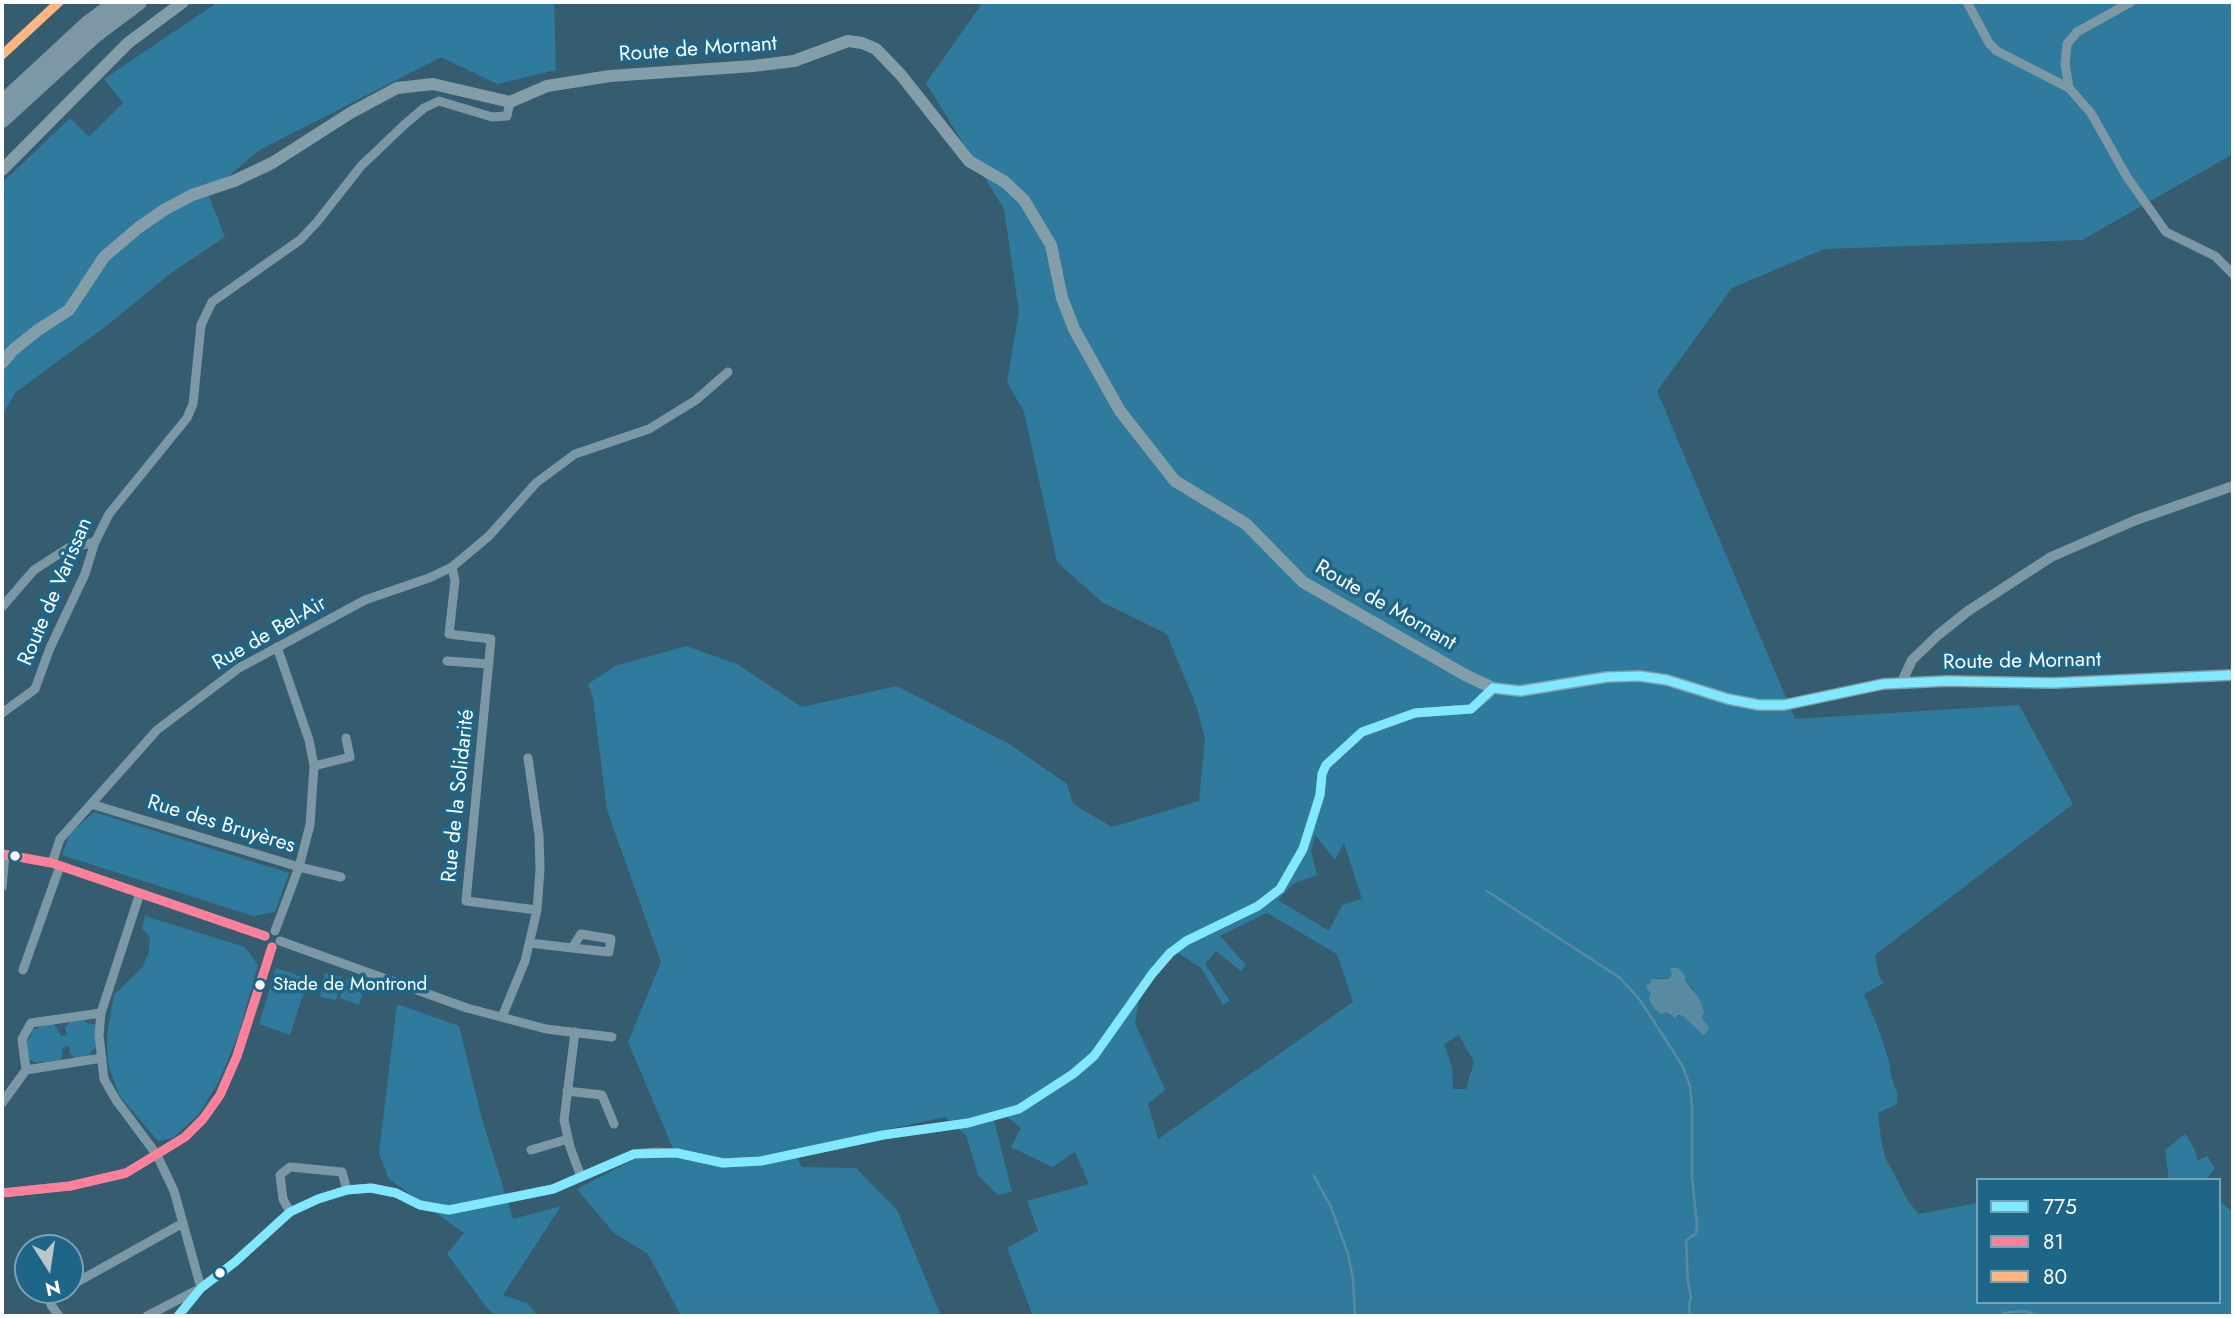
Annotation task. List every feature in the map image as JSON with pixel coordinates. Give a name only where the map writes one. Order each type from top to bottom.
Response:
[{"type":"highway","points":[[2,103],[88,24],[117,2]]},
{"type":"highway","points":[[2,120],[94,35],[139,2]]},
{"type":"main road","points":[[2,170],[128,43],[183,2]]},
{"type":"main road","name":"Route de Mornant","points":[[510,102],[547,86],[610,76],[794,61],[848,41],[876,49],[901,75],[969,161],[1005,182],[1024,200],[1051,245],[1062,298],[1074,329],[1120,411],[1175,481],[1246,524],[1303,582],[1467,676],[1493,688],[1520,691],[1607,677],[1640,676],[1667,680],[1728,699],[1759,705],[1784,705],[1882,684],[1947,681],[2053,683],[2233,675]]},
{"type":"main road","points":[[2,363],[13,350],[38,330],[69,310],[104,257],[138,228],[192,195],[234,181],[272,163],[352,112],[397,89],[433,84],[510,102]]},
{"type":"street","points":[[2,55],[59,2]]},
{"type":"street","points":[[1967,2],[1989,43],[1997,51],[2069,88],[2091,113],[2126,177],[2166,232],[2215,256],[2233,274]]},
{"type":"street","points":[[2069,88],[2065,64],[2067,44],[2077,32],[2131,2]]},
{"type":"street","name":"Route de Varissan","points":[[2,713],[35,689],[50,648],[85,574],[95,542],[109,514],[187,418],[193,404],[201,325],[212,302],[300,240],[361,166],[424,108],[439,101],[492,117],[507,116],[510,102]]},
{"type":"street","name":"Rue de Bel-Air","points":[[23,970],[56,864],[60,839],[157,730],[239,667],[365,600],[429,578],[452,567],[489,536],[536,483],[575,454],[649,429],[696,401],[728,372]]},
{"type":"street","points":[[1900,684],[1912,660],[1938,635],[1968,611],[2052,556],[2136,520],[2233,486]]},
{"type":"street","points":[[2,607],[34,570],[68,548],[95,542]]},
{"type":"street","points":[[447,661],[489,664],[491,639],[449,634],[455,581],[452,567]]},
{"type":"street","points":[[277,647],[309,740],[314,766],[310,825],[299,867],[266,943],[467,1007],[546,1029],[612,1037]]},
{"type":"street","name":"Rue de la Solidarité","points":[[489,664],[466,901],[537,910]]},
{"type":"street","points":[[147,1316],[201,1288],[235,1262],[290,1212],[317,1199],[347,1190],[371,1188],[396,1193],[420,1205],[449,1210],[553,1189],[634,1154],[677,1153],[723,1163],[761,1161],[883,1135],[968,1123],[1019,1109],[1073,1074],[1094,1056],[1170,953],[1198,934],[1258,906],[1280,888],[1303,849],[1320,795],[1322,774],[1326,765],[1362,732],[1415,713],[1471,709],[1493,688]]},
{"type":"street","points":[[314,766],[349,757],[346,738]]},
{"type":"street","points":[[502,1017],[530,943],[537,910],[539,846],[528,758]]},
{"type":"street","name":"Rue des Bruyères","points":[[92,804],[299,867],[341,877]]},
{"type":"street","points":[[2,887],[3,854],[56,864],[140,893],[279,934],[237,1056],[220,1095],[203,1119],[185,1137],[125,1173],[70,1185],[2,1193]]},
{"type":"street","points":[[140,893],[101,1013],[99,1035],[104,1079],[116,1100],[157,1154],[174,1192],[201,1288]]},
{"type":"street","points":[[530,943],[572,948]]},
{"type":"street","points":[[2,1103],[26,1070],[22,1039],[31,1023],[101,1013]]},
{"type":"street","points":[[575,1032],[564,1120],[581,1177]]},
{"type":"street","points":[[26,1070],[102,1058]]},
{"type":"street","points":[[567,1090],[602,1095],[614,1124]]},
{"type":"street","points":[[531,1150],[568,1139]]},
{"type":"street","points":[[290,1212],[283,1199],[280,1175],[290,1167],[342,1172],[347,1190]]},
{"type":"street","points":[[84,1278],[183,1223]]},
{"type":"street","points":[[178,1316],[201,1288]]},
{"type":"shaded area","points":[[218,2],[554,2],[556,70],[497,84],[441,57],[258,151],[208,194],[225,237],[171,273],[109,324],[16,392],[2,415],[2,200],[5,198],[2,194],[2,183],[70,118],[89,137],[123,103],[104,79]]},
{"type":"shaded area","points":[[983,2],[2233,2],[2233,154],[2082,240],[1824,249],[1732,288],[1657,391],[1795,719],[2019,705],[2073,804],[1875,955],[1879,976],[1884,983],[1864,994],[1879,1030],[1897,1092],[1897,1104],[1878,1113],[1881,1139],[1885,1157],[1907,1199],[1918,1214],[1976,1203],[1976,1304],[2221,1304],[2221,1203],[2233,1212],[2233,1316],[1033,1316],[1007,1248],[1038,1231],[1027,1201],[1089,1184],[1075,1152],[1052,1167],[1011,1147],[1021,1128],[1000,1111],[992,1112],[1012,1192],[998,1195],[978,1175],[966,1135],[945,1117],[792,1150],[802,1167],[856,1168],[897,1210],[941,1316],[681,1316],[648,1254],[614,1233],[577,1189],[635,1159],[677,1158],[628,1042],[661,962],[607,810],[593,698],[588,684],[615,666],[686,646],[737,664],[802,707],[897,686],[1009,744],[1067,784],[1073,804],[1112,827],[1199,801],[1205,739],[1197,708],[1167,634],[1102,602],[1057,562],[1024,412],[1007,382],[1019,312],[1004,209],[926,83]],"holes":[[[1315,835],[1335,860],[1344,843],[1362,899],[1342,905],[1329,931],[1278,900],[1293,884],[1317,875],[1311,851]],[[1267,913],[1337,954],[1353,1002],[1158,1139],[1148,1104],[1165,1090],[1135,1023],[1142,982],[1170,948],[1201,968],[1223,1005],[1230,1001],[1205,964],[1216,951],[1241,971],[1246,965],[1220,936]],[[1672,974],[1692,987],[1702,1018],[1697,1031],[1683,1016],[1671,1016],[1666,1012],[1651,993],[1649,984],[1658,978],[1669,979]],[[1459,1035],[1474,1062],[1466,1089],[1453,1089],[1452,1067],[1444,1044]]]},
{"type":"shaded area","points":[[94,812],[289,873],[275,912],[253,916],[62,855],[70,834]]},
{"type":"shaded area","points":[[145,916],[245,947],[258,965],[239,1033],[219,1081],[199,1114],[173,1138],[158,1141],[119,1095],[108,1064],[107,1036],[114,995],[142,968],[149,952],[150,937],[142,928]]},
{"type":"shaded area","points":[[276,968],[308,979],[290,1035],[259,1024]]},
{"type":"shaded area","points":[[1670,968],[1678,968],[1685,975],[1685,981],[1699,998],[1704,1011],[1702,1018],[1709,1027],[1703,1035],[1683,1016],[1678,1015],[1675,1018],[1666,1012],[1662,1014],[1655,1010],[1649,999],[1651,993],[1646,985],[1652,979],[1669,979],[1672,974]]},
{"type":"shaded area","points":[[325,973],[342,977],[336,1000],[320,997]]},
{"type":"shaded area","points":[[346,979],[365,985],[359,1005],[340,998]]},
{"type":"shaded area","points":[[397,1004],[459,1026],[482,1119],[513,1219],[561,1206],[503,1295],[527,1303],[538,1316],[496,1316],[487,1308],[447,1254],[464,1233],[389,1179],[379,1153]]},
{"type":"shaded area","points":[[83,1018],[87,1023],[96,1025],[96,1048],[91,1051],[89,1057],[76,1059],[70,1053],[69,1046],[62,1048],[63,1054],[59,1062],[44,1065],[43,1061],[37,1063],[27,1058],[25,1041],[31,1037],[32,1029],[39,1028],[38,1024],[53,1022],[61,1036],[67,1035],[65,1027],[69,1024],[69,1019]]},
{"type":"shaded area","points":[[2185,1134],[2198,1161],[2207,1156],[2215,1168],[2208,1178],[2169,1178],[2165,1150]]},
{"type":"waterway","points":[[1487,891],[1620,978],[1640,1000],[1682,1065],[1690,1086],[1692,1107],[1692,1176],[1697,1225],[1696,1234],[1686,1240],[1690,1316]]},
{"type":"waterway","points":[[1314,1176],[1331,1207],[1348,1254],[1353,1279],[1355,1316]]},
{"type":"waterway","points":[[1999,1316],[2024,1311],[2039,1316]]},
{"type":"transit line","name":"80","points":[[2,55],[59,2]]},
{"type":"transit line","name":"775","points":[[1493,688],[1520,691],[1607,677],[1640,676],[1667,680],[1728,699],[1759,705],[1784,705],[1883,684],[1947,681],[2053,683],[2233,675]]},
{"type":"transit line","name":"775","points":[[178,1316],[201,1288],[235,1262],[290,1212],[347,1190],[371,1188],[396,1193],[420,1205],[449,1210],[553,1189],[634,1154],[677,1153],[723,1163],[761,1161],[883,1135],[968,1123],[1019,1109],[1073,1074],[1094,1056],[1170,953],[1186,941],[1258,906],[1280,889],[1303,849],[1320,795],[1322,774],[1326,765],[1362,732],[1415,713],[1471,709],[1493,688]]},
{"type":"transit line","name":"81","points":[[2,854],[52,863],[265,936]]},
{"type":"transit line","name":"81","points":[[2,1193],[70,1186],[126,1173],[185,1137],[203,1119],[220,1095],[237,1056],[272,947]]},
{"type":"place","name":"Stade de Montrond","points":[[260,985]]}]
